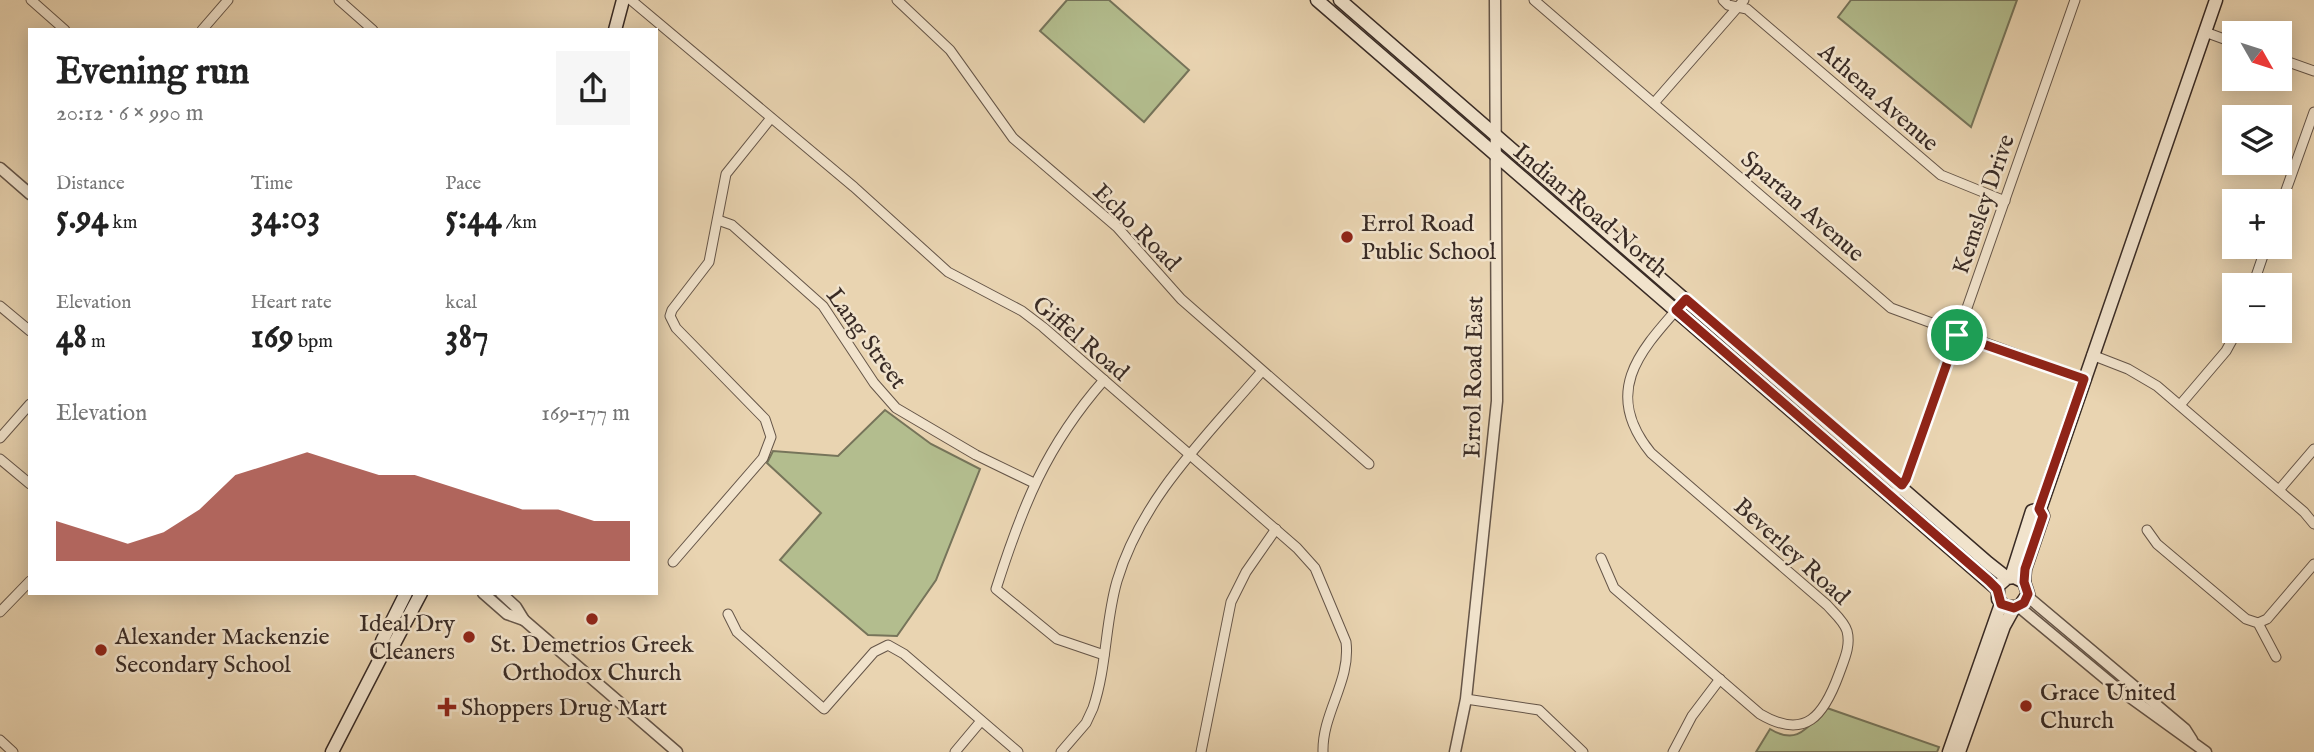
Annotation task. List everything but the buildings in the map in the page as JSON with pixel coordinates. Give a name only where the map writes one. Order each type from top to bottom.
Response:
[{"type":"main road","points":[[616,28],[623,0]]},
{"type":"main road","name":"Indian Road North","points":[[1317,0],[1496,158],[1676,310],[1997,589]]},
{"type":"main road","name":"Indian Road North","points":[[1340,0],[1496,138],[2009,578],[2024,582]]},
{"type":"main road","points":[[1959,752],[2004,626],[2020,604],[2025,569],[2043,516],[2039,509],[2216,0]]},
{"type":"main road","points":[[1949,752],[2001,604],[1997,589],[2009,578],[2032,511],[2039,509]]},
{"type":"main road","points":[[383,653],[382,641],[405,595]]},
{"type":"main road","points":[[332,752],[383,653],[394,645],[420,595]]},
{"type":"main road","points":[[2001,604],[2020,604]]},
{"type":"street","points":[[31,0],[63,28]]},
{"type":"street","points":[[204,28],[228,0]]},
{"type":"street","points":[[339,0],[371,28]]},
{"type":"street","name":"Giffel Road","points":[[631,0],[854,187],[948,272],[1022,311],[1276,529],[1315,568],[1346,642],[1347,666],[1327,717],[1323,736],[1324,752]]},
{"type":"street","name":"Echo Road","points":[[897,0],[950,50],[1013,138],[1117,227],[1181,299],[1369,464]]},
{"type":"street","name":"Errol Road East","points":[[1455,752],[1466,699],[1497,401],[1495,0]]},
{"type":"street","name":"Spartan Avenue","points":[[1534,0],[1891,308],[1957,335],[2084,379]]},
{"type":"street","points":[[1723,0],[1728,5],[1742,3]]},
{"type":"street","name":"Kemsley Drive","points":[[1892,497],[1906,479],[2075,0]]},
{"type":"street","points":[[1654,103],[1742,3]]},
{"type":"street","name":"Athena Avenue","points":[[1742,3],[1941,175],[2005,201]]},
{"type":"street","points":[[2205,32],[2222,38]]},
{"type":"street","points":[[2292,63],[2314,71]]},
{"type":"street","points":[[2286,189],[2314,112]]},
{"type":"street","points":[[673,562],[763,458],[771,437],[765,419],[677,328],[670,316],[709,262],[726,174],[771,118]]},
{"type":"street","points":[[0,168],[28,192]]},
{"type":"street","name":"Lang Street","points":[[718,220],[732,225],[814,296],[839,326],[874,383],[896,408],[976,455],[1034,483]]},
{"type":"street","name":"Beverley Road","points":[[1601,558],[1614,588],[1760,715],[1774,723],[1790,726],[1805,723],[1818,716],[1827,704],[1847,652],[1847,633],[1827,606],[1659,460],[1639,437],[1629,404],[1632,369],[1643,346],[1686,299]]},
{"type":"street","points":[[0,306],[28,329]]},
{"type":"street","points":[[2180,405],[2230,343]]},
{"type":"street","points":[[2092,355],[2143,377],[2180,405],[2279,490],[2314,524]]},
{"type":"street","points":[[1061,752],[1090,715],[1116,584],[1128,549],[1149,509],[1262,371]]},
{"type":"street","points":[[1104,380],[1064,430],[1034,483],[1011,538],[996,589],[1046,633],[1078,648],[1104,655]]},
{"type":"street","points":[[0,438],[28,406]]},
{"type":"street","points":[[2279,490],[2314,449]]},
{"type":"street","points":[[0,459],[28,482]]},
{"type":"street","points":[[1200,752],[1231,602],[1246,572],[1276,529]]},
{"type":"street","points":[[2147,530],[2157,544],[2236,611],[2258,624],[2277,657]]},
{"type":"street","points":[[2258,624],[2267,619],[2314,564]]},
{"type":"street","points":[[0,612],[28,583]]},
{"type":"street","points":[[485,595],[507,614],[524,620]]},
{"type":"street","points":[[503,595],[516,607],[524,620],[677,752]]},
{"type":"street","points":[[2020,604],[2129,698],[2206,752]]},
{"type":"street","points":[[728,614],[737,632],[824,709],[874,652],[888,645],[904,654],[1018,752]]},
{"type":"street","points":[[1673,752],[1692,716],[1720,680]]},
{"type":"street","points":[[1466,699],[1539,710],[1583,752]]},
{"type":"street","points":[[956,752],[981,721]]},
{"type":"street","points":[[0,740],[13,752]]},
{"type":"green space","points":[[1067,0],[1109,0],[1189,70],[1144,122],[1040,31]]},
{"type":"green space","points":[[1851,0],[2017,0],[1971,127],[1838,17]]},
{"type":"green space","points":[[885,410],[931,444],[980,469],[936,580],[897,636],[868,635],[780,560],[821,513],[767,463],[773,451],[838,456]]},
{"type":"green space","points":[[1827,708],[1939,747],[1937,752],[1756,752],[1770,729],[1788,736],[1795,735],[1808,727]]},
{"type":"place","name":"Errol Road Public School","points":[[1347,237]]},
{"type":"place","name":"St. Demetrios Greek Orthodox Church","points":[[592,619]]},
{"type":"place","name":"Ideal Dry Cleaners","points":[[469,637]]},
{"type":"place","name":"Alexander Mackenzie Secondary School","points":[[101,650]]},
{"type":"place","name":"Grace United Church","points":[[2026,706]]},
{"type":"place","name":"Shoppers Drug Mart","points":[[447,707]]},
{"type":"route","points":[[1686,299],[1902,485],[1957,335],[2084,379],[2039,509],[2043,516],[2024,574],[2028,597],[2022,605],[2014,608],[2001,604],[1997,589],[1989,581],[1676,310],[1686,299]]}]
